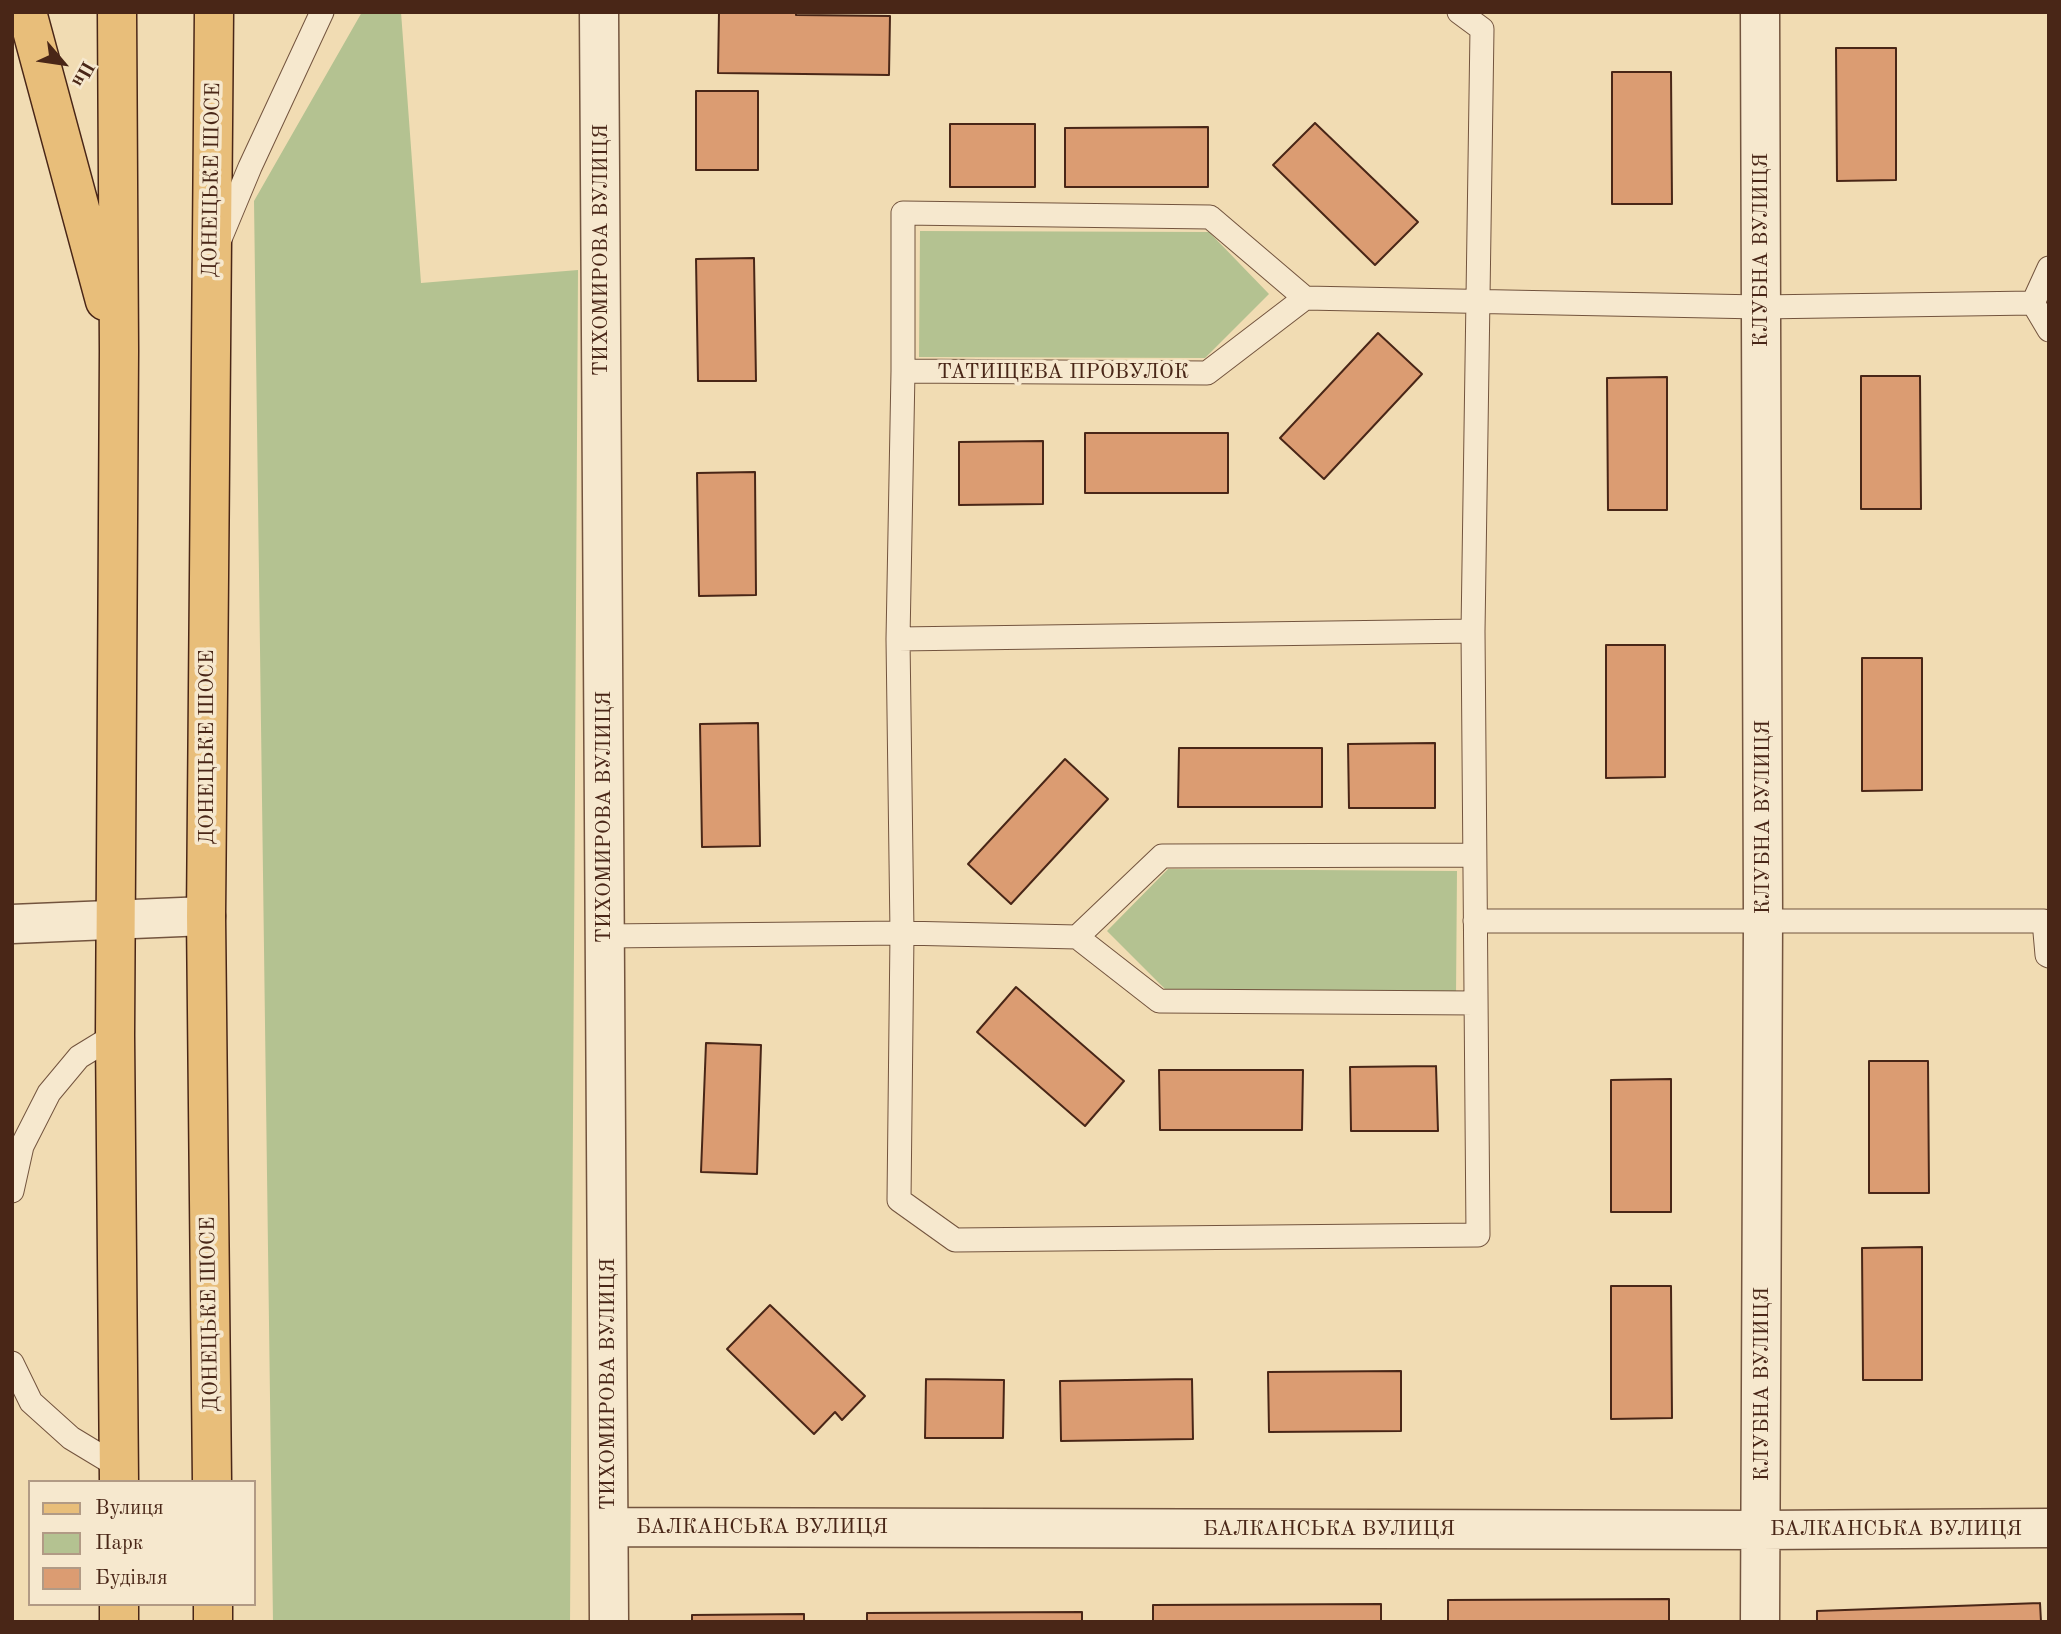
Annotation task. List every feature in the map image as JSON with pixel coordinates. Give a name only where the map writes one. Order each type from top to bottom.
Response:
[{"type":"main road","points":[[27,12],[119,351]]},
{"type":"main road","points":[[117,12],[119,351],[115,1035],[119,1474]]},
{"type":"main road","name":"ДОНЕЦЬКЕ ШОСЕ","points":[[212,1480],[206,916],[214,12]]},
{"type":"street","name":"ТИХОМИРОВА ВУЛИЦЯ","points":[[599,12],[609,1622]]},
{"type":"street","name":"КЛУБНА ВУЛИЦЯ","points":[[1760,12],[1763,919],[1760,1622]]},
{"type":"street","points":[[12,924],[206,916]]},
{"type":"street","name":"БАЛКАНСЬКА ВУЛИЦЯ","points":[[609,1527],[1761,1530],[2049,1528]]},
{"type":"lane","points":[[211,261],[250,167],[322,12]]},
{"type":"lane","points":[[1459,12],[1482,29],[1478,301],[1473,631],[1478,1235],[955,1240],[899,1200],[902,933],[898,639],[903,213],[1210,217],[1305,298],[1478,301],[1760,307],[2033,303]]},
{"type":"lane","points":[[2033,303],[2049,268]]},
{"type":"lane","name":"ТАТИЩЕВА ПРОВУЛОК","points":[[903,370],[1207,373],[1305,298]]},
{"type":"lane","points":[[2033,303],[2049,330]]},
{"type":"lane","points":[[898,639],[1473,631]]},
{"type":"lane","points":[[1077,937],[1162,856],[1474,855]]},
{"type":"lane","points":[[1475,921],[2046,916],[2046,955],[2049,956]]},
{"type":"lane","points":[[605,936],[902,933],[1077,937],[1159,1001],[1476,1003]]},
{"type":"lane","points":[[12,1191],[22,1146],[49,1093],[79,1058],[115,1035]]},
{"type":"lane","points":[[12,1363],[31,1402],[71,1438],[119,1474]]},
{"type":"green space","points":[[362,12],[401,12],[421,283],[578,270],[570,1622],[273,1622],[254,201]]},
{"type":"green space","points":[[920,231],[1209,232],[1269,294],[1205,358],[919,357]]},
{"type":"green space","points":[[1168,869],[1457,871],[1456,996],[1171,995],[1107,931]]},
{"type":"building","points":[[719,12],[890,16],[889,75],[718,73]]},
{"type":"building","points":[[1836,48],[1896,48],[1896,180],[1837,181]]},
{"type":"building","points":[[1612,72],[1671,72],[1672,204],[1612,204]]},
{"type":"building","points":[[696,91],[758,91],[758,170],[696,170]]},
{"type":"building","points":[[1315,123],[1418,222],[1375,265],[1273,165]]},
{"type":"building","points":[[950,124],[1035,124],[1035,187],[950,187]]},
{"type":"building","points":[[1208,127],[1208,187],[1065,187],[1065,128]]},
{"type":"building","points":[[754,258],[756,381],[698,381],[696,259]]},
{"type":"building","points":[[1378,333],[1422,374],[1324,479],[1280,438]]},
{"type":"building","points":[[1861,376],[1920,376],[1921,509],[1861,509]]},
{"type":"building","points":[[1667,377],[1667,510],[1608,510],[1607,378]]},
{"type":"building","points":[[1085,433],[1228,433],[1228,493],[1085,493]]},
{"type":"building","points":[[1043,441],[1043,504],[959,505],[959,442]]},
{"type":"building","points":[[755,472],[756,595],[699,596],[697,473]]},
{"type":"building","points":[[1606,645],[1665,645],[1665,777],[1606,778]]},
{"type":"building","points":[[1862,658],[1922,658],[1922,790],[1862,791]]},
{"type":"building","points":[[758,723],[760,846],[702,847],[700,724]]},
{"type":"building","points":[[1435,743],[1435,808],[1349,808],[1348,744]]},
{"type":"building","points":[[1179,748],[1322,748],[1322,807],[1178,807]]},
{"type":"building","points":[[1065,759],[1108,799],[1011,904],[968,864]]},
{"type":"building","points":[[1016,987],[1124,1081],[1085,1126],[977,1032]]},
{"type":"building","points":[[706,1043],[761,1045],[757,1174],[701,1172]]},
{"type":"building","points":[[1869,1061],[1928,1061],[1929,1193],[1869,1193]]},
{"type":"building","points":[[1436,1066],[1438,1131],[1351,1131],[1350,1067]]},
{"type":"building","points":[[1159,1070],[1303,1070],[1302,1130],[1160,1130]]},
{"type":"building","points":[[1671,1079],[1671,1212],[1611,1212],[1611,1080]]},
{"type":"building","points":[[1922,1247],[1922,1380],[1863,1380],[1862,1248]]},
{"type":"building","points":[[1611,1286],[1671,1286],[1672,1418],[1611,1419]]},
{"type":"building","points":[[770,1305],[865,1396],[842,1420],[835,1412],[814,1434],[727,1349]]},
{"type":"building","points":[[1401,1371],[1401,1431],[1269,1432],[1268,1372]]},
{"type":"building","points":[[926,1379],[1004,1380],[1003,1438],[925,1438]]},
{"type":"building","points":[[1192,1379],[1193,1439],[1061,1441],[1060,1381]]},
{"type":"building","points":[[1669,1599],[1669,1622],[1448,1622],[1448,1600]]},
{"type":"building","points":[[2040,1603],[2041,1622],[1817,1622],[1817,1611]]},
{"type":"building","points":[[1381,1604],[1381,1622],[1153,1622],[1153,1605]]},
{"type":"building","points":[[1082,1612],[1082,1622],[867,1622],[867,1613]]},
{"type":"building","points":[[804,1614],[804,1622],[692,1622],[692,1615]]}]
